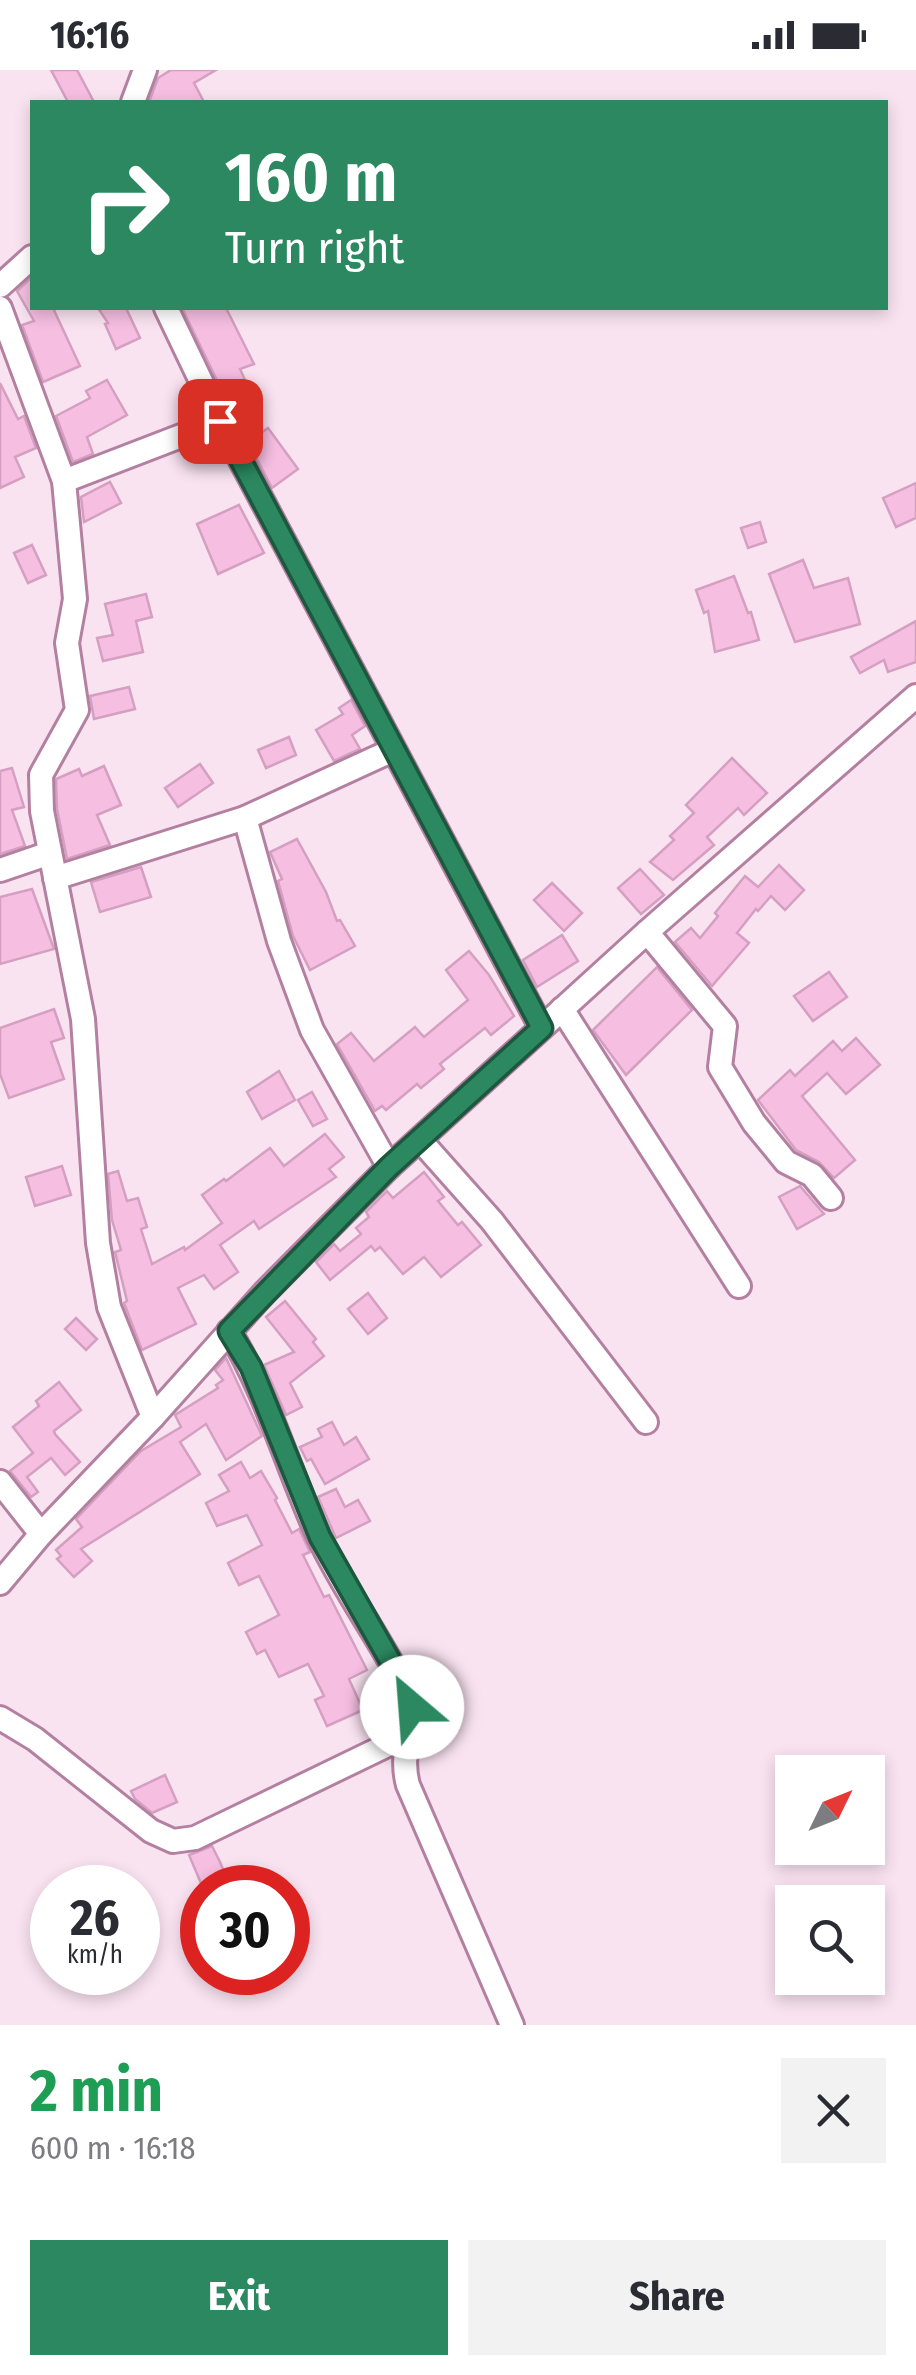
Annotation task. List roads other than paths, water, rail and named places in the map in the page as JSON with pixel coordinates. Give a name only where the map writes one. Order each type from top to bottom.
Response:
[{"type":"street","points":[[134,100],[145,70]]},
{"type":"street","points":[[0,286],[30,259]]},
{"type":"street","points":[[0,308],[64,481],[76,598],[67,643],[77,710],[41,775],[42,812],[83,1020],[98,1244],[109,1307],[153,1417]]},
{"type":"street","points":[[167,310],[220,421],[542,1028]]},
{"type":"street","points":[[64,481],[220,421]]},
{"type":"street","points":[[0,1583],[229,1331],[389,1167],[646,932],[916,696]]},
{"type":"street","points":[[55,878],[245,818],[394,750]]},
{"type":"street","points":[[245,818],[279,940],[312,1030],[389,1167]]},
{"type":"street","points":[[0,870],[50,853]]},
{"type":"street","points":[[646,932],[726,1026],[720,1067],[754,1123],[786,1162],[812,1175],[831,1198]]},
{"type":"street","points":[[562,1009],[740,1286]]},
{"type":"street","points":[[420,1140],[492,1221],[646,1422]]},
{"type":"street","points":[[229,1331],[251,1367],[320,1537],[409,1696],[412,1714],[404,1770],[408,1786],[512,2025]]},
{"type":"street","points":[[0,1482],[41,1534]]},
{"type":"street","points":[[0,1718],[35,1739],[152,1831],[174,1840],[196,1838],[406,1736]]}]
